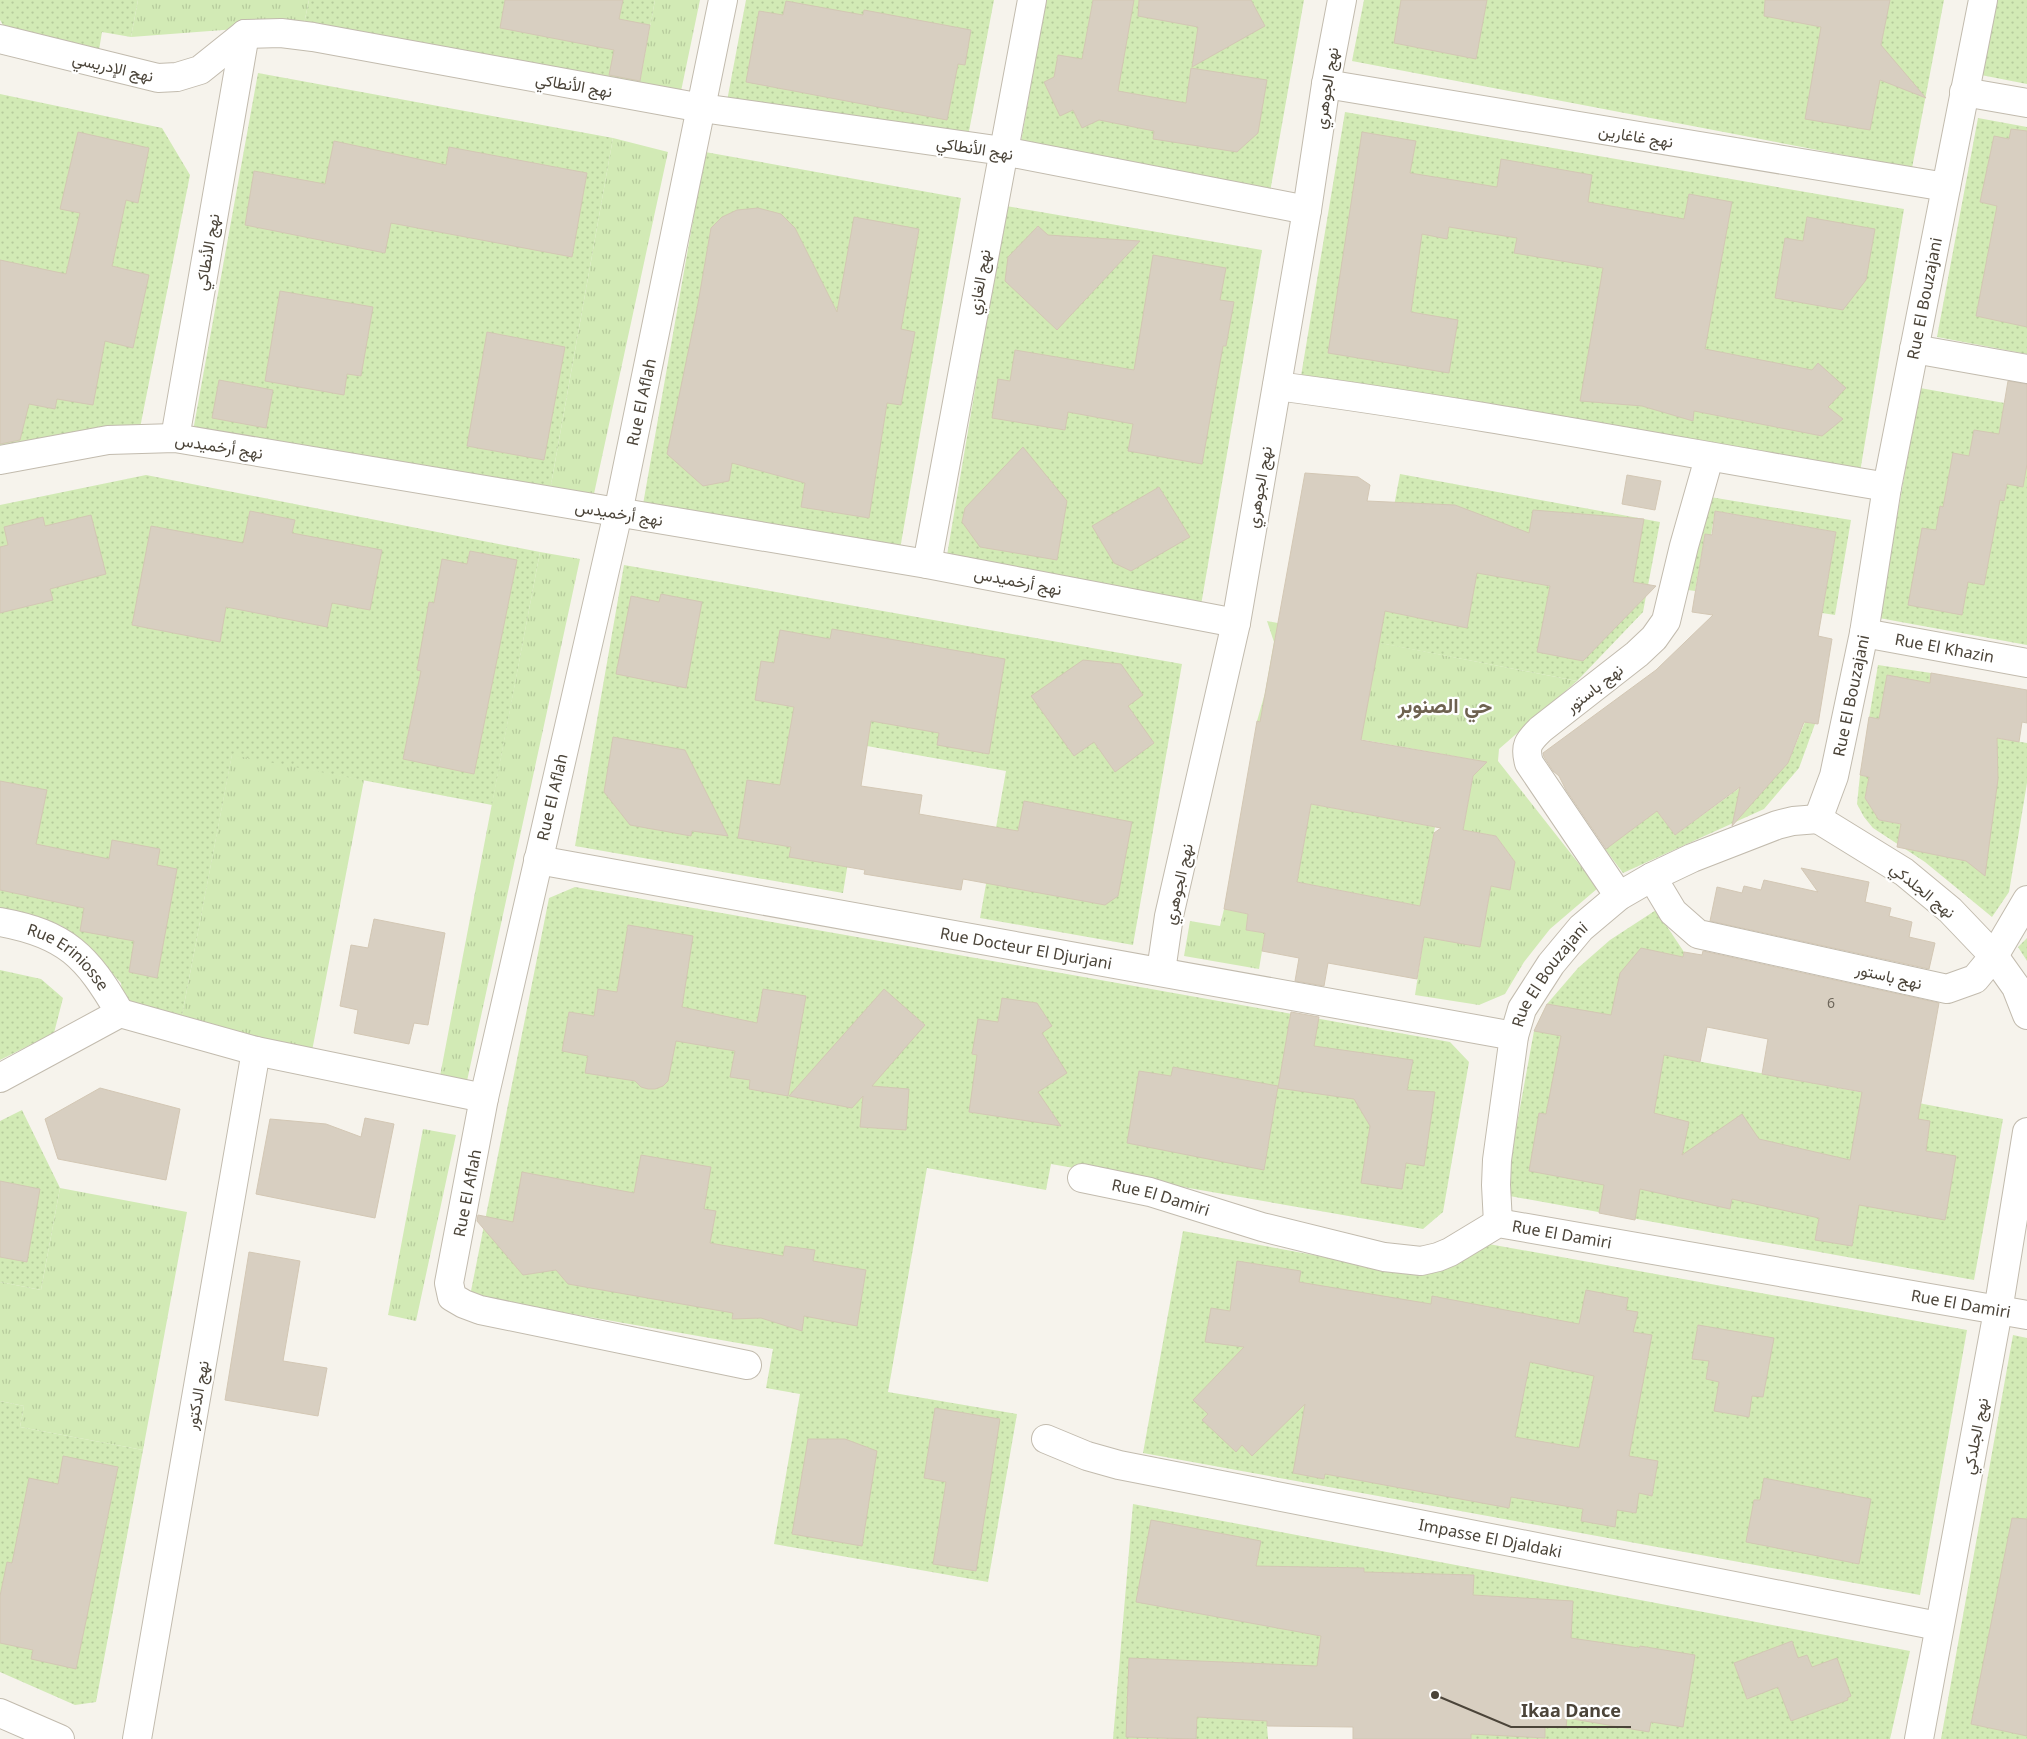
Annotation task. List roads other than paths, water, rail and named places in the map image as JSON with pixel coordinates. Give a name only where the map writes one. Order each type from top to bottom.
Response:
[{"type":"street","name":"Rue El Aflah","points":[[723,0],[618,513],[484,1098],[449,1283],[452,1297],[480,1310],[747,1365]]},
{"type":"street","name":"نهج الغازي","points":[[927,564],[1032,0]]},
{"type":"street","name":"نهج الجوهري","points":[[1161,971],[1169,916],[1236,622],[1307,210],[1326,84],[1342,0]]},
{"type":"street","name":"Rue El Bouzajani","points":[[1498,1223],[1497,1160],[1514,1036],[1522,1008],[1551,964],[1581,928],[1619,896],[1652,877],[1692,858],[1777,825],[1794,820],[1818,819],[1832,782],[1864,632],[1887,487],[1983,0]]},
{"type":"street","name":"نهج الأنطاكي","points":[[175,438],[245,34],[281,33],[313,37],[702,108],[1003,151],[1307,210]]},
{"type":"street","name":"نهج الإدريسي","points":[[0,39],[158,78],[177,77],[200,70],[245,34]]},
{"type":"street","name":"نهج غاغارين","points":[[1326,84],[1946,187]]},
{"type":"street","points":[[1964,92],[2027,103]]},
{"type":"street","points":[[1914,349],[2027,369]]},
{"type":"street","points":[[1277,386],[1566,431],[1709,458],[1887,487]]},
{"type":"street","name":"نهج أرخميدس","points":[[0,460],[108,440],[175,438],[927,564],[1236,622]]},
{"type":"street","name":"نهج باستور","points":[[1619,896],[1529,763],[1526,753],[1528,742],[1541,728],[1637,654],[1654,638],[1666,621],[1684,546],[1709,458]]},
{"type":"street","name":"Rue El Khazin","points":[[1864,632],[2027,663]]},
{"type":"street","name":"نهج الجلدكي","points":[[1818,819],[1904,872],[1950,910],[1994,956],[2016,987],[2027,1015]]},
{"type":"street","name":"Rue Docteur El Djurjani","points":[[538,860],[1514,1036]]},
{"type":"street","name":"نهج باستور","points":[[1652,877],[1673,912],[1698,934],[1947,989],[1975,978],[1994,956]]},
{"type":"street","points":[[1994,956],[2027,900]]},
{"type":"street","name":"Rue Eriniosse","points":[[0,922],[21,926],[57,939],[84,959],[103,983],[120,1013]]},
{"type":"street","points":[[0,1078],[120,1013],[256,1051],[484,1098]]},
{"type":"street","name":"نهج الدكتور","points":[[137,1739],[256,1051]]},
{"type":"street","name":"نهج الجلدكي","points":[[1919,1739],[1938,1626],[1998,1312],[2027,1132]]},
{"type":"street","name":"Rue El Damiri","points":[[1082,1178],[1150,1192],[1262,1227],[1384,1257],[1421,1261],[1438,1256],[1450,1252],[1498,1223],[1998,1312],[2027,1315]]},
{"type":"street","name":"Impasse El Djaldaki","points":[[1046,1439],[1087,1456],[1119,1465],[1938,1626]]},
{"type":"street","points":[[0,1713],[60,1739]]},
{"type":"place","name":"Ikaa Dance","points":[[1435,1695]]},
{"type":"district","name":"حي الصنوبر","points":[[1445,705]]}]
